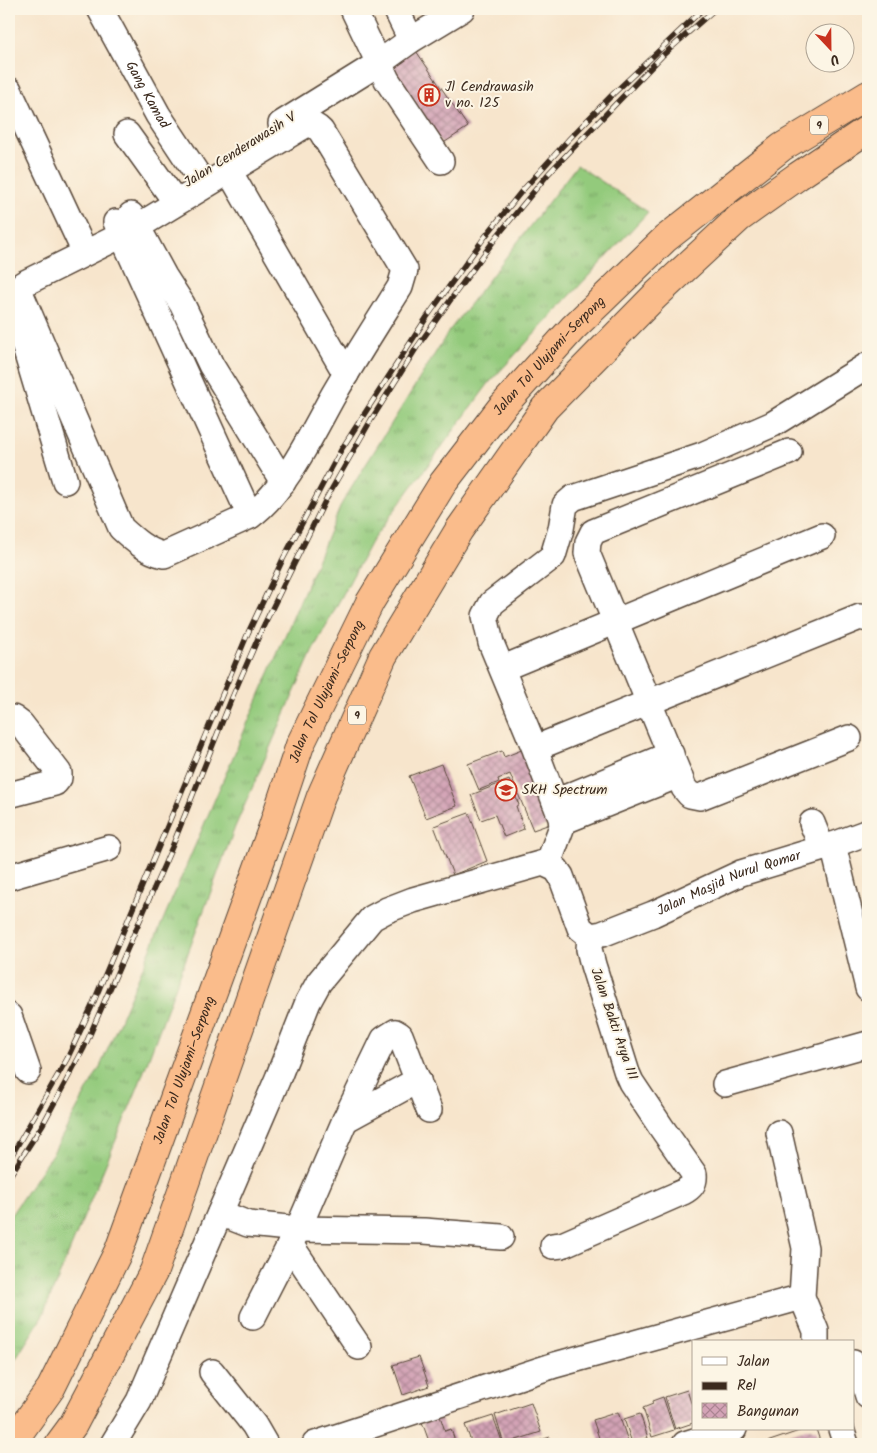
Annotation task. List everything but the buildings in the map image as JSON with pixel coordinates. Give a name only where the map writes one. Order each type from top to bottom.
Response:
[{"type":"highway","name":"Jalan Tol Ulujami–Serpong","points":[[11,1444],[51,1388],[119,1250],[271,832],[300,745],[370,602],[443,483],[501,408],[567,335],[665,239],[782,147],[868,95]]},
{"type":"highway","name":"9","points":[[59,1444],[73,1425],[154,1271],[321,796],[383,656],[460,530],[545,408],[655,296],[739,218],[868,129]]},
{"type":"street","name":"Gang Kamad","points":[[100,9],[158,115],[199,177]]},
{"type":"street","points":[[353,9],[387,80],[441,161]]},
{"type":"street","points":[[396,9],[411,40]]},
{"type":"street","name":"Jalan Cenderawasih V","points":[[9,277],[80,242],[126,225],[170,194],[462,9]]},
{"type":"street","points":[[9,90],[80,242]]},
{"type":"street","points":[[311,124],[315,125],[321,131],[405,270],[400,286],[283,482],[261,509],[250,516],[164,556],[138,544],[121,528],[19,290],[23,284],[126,225],[229,171],[301,128],[311,124]]},
{"type":"street","points":[[126,134],[170,194]]},
{"type":"street","points":[[229,171],[346,374]]},
{"type":"street","points":[[126,225],[155,281],[186,377],[250,516]]},
{"type":"street","points":[[155,281],[182,304],[211,365],[283,482]]},
{"type":"street","points":[[9,314],[17,321],[65,481]]},
{"type":"street","points":[[186,377],[211,365]]},
{"type":"street","points":[[548,864],[562,826],[559,812],[491,643],[485,616],[492,603],[554,556],[565,505],[573,498],[702,455],[773,424],[868,365]]},
{"type":"street","points":[[789,452],[593,532],[588,542],[587,553],[684,788],[690,795],[700,796],[849,738]]},
{"type":"street","points":[[513,664],[822,536]]},
{"type":"street","points":[[548,743],[860,618],[868,619]]},
{"type":"street","points":[[9,718],[13,718],[21,724],[59,773],[59,778],[55,783],[9,795]]},
{"type":"street","points":[[559,812],[675,765]]},
{"type":"street","points":[[812,823],[828,847],[868,988]]},
{"type":"street","name":"Jalan Masjid Nurul Qomar","points":[[590,936],[602,934],[653,914],[741,873],[828,847],[868,832]]},
{"type":"street","points":[[9,877],[108,848]]},
{"type":"street","points":[[113,1444],[139,1400],[278,1078],[308,1002],[319,982],[372,918],[413,900],[543,863],[556,869],[561,876],[580,928],[590,936]]},
{"type":"street","name":"Jalan Bakti Arya III","points":[[553,1246],[562,1245],[683,1192],[694,1184],[694,1174],[631,1082],[627,1073],[589,949],[590,936]]},
{"type":"street","points":[[9,1016],[28,1071]]},
{"type":"street","points":[[253,1317],[294,1236],[345,1120],[384,1039],[395,1032],[400,1035],[429,1110]]},
{"type":"street","points":[[725,1084],[868,1044]]},
{"type":"street","points":[[345,1120],[418,1080]]},
{"type":"street","points":[[779,1133],[804,1248],[802,1297],[822,1338]]},
{"type":"street","points":[[220,1213],[248,1224],[294,1236],[424,1231],[501,1237]]},
{"type":"street","points":[[294,1236],[358,1347]]},
{"type":"street","points":[[315,1444],[556,1365],[802,1297]]},
{"type":"street","points":[[212,1372],[254,1425],[265,1444]]},
{"type":"street","points":[[686,1444],[731,1430]]},
{"type":"street","points":[[841,1430],[846,1444]]},
{"type":"green space","points":[[577,165],[648,212],[489,383],[371,542],[312,652],[235,827],[138,1087],[42,1317],[9,1370],[9,1218],[54,1151],[100,1067],[342,503],[449,331]]},
{"type":"railway","points":[[9,1160],[67,1059],[92,1006],[248,633],[283,559],[341,450],[427,317],[484,238],[521,192],[613,94],[703,9]]},
{"type":"railway","points":[[9,1177],[43,1124],[84,1048],[172,847],[231,700],[262,629],[326,499],[371,420],[417,347],[454,295],[498,235],[549,173],[662,56],[715,9]]},
{"type":"place","name":"Jl Cendrawasih v no. 125","points":[[429,95]]},
{"type":"place","name":"SKH Spectrum","points":[[506,790]]}]
